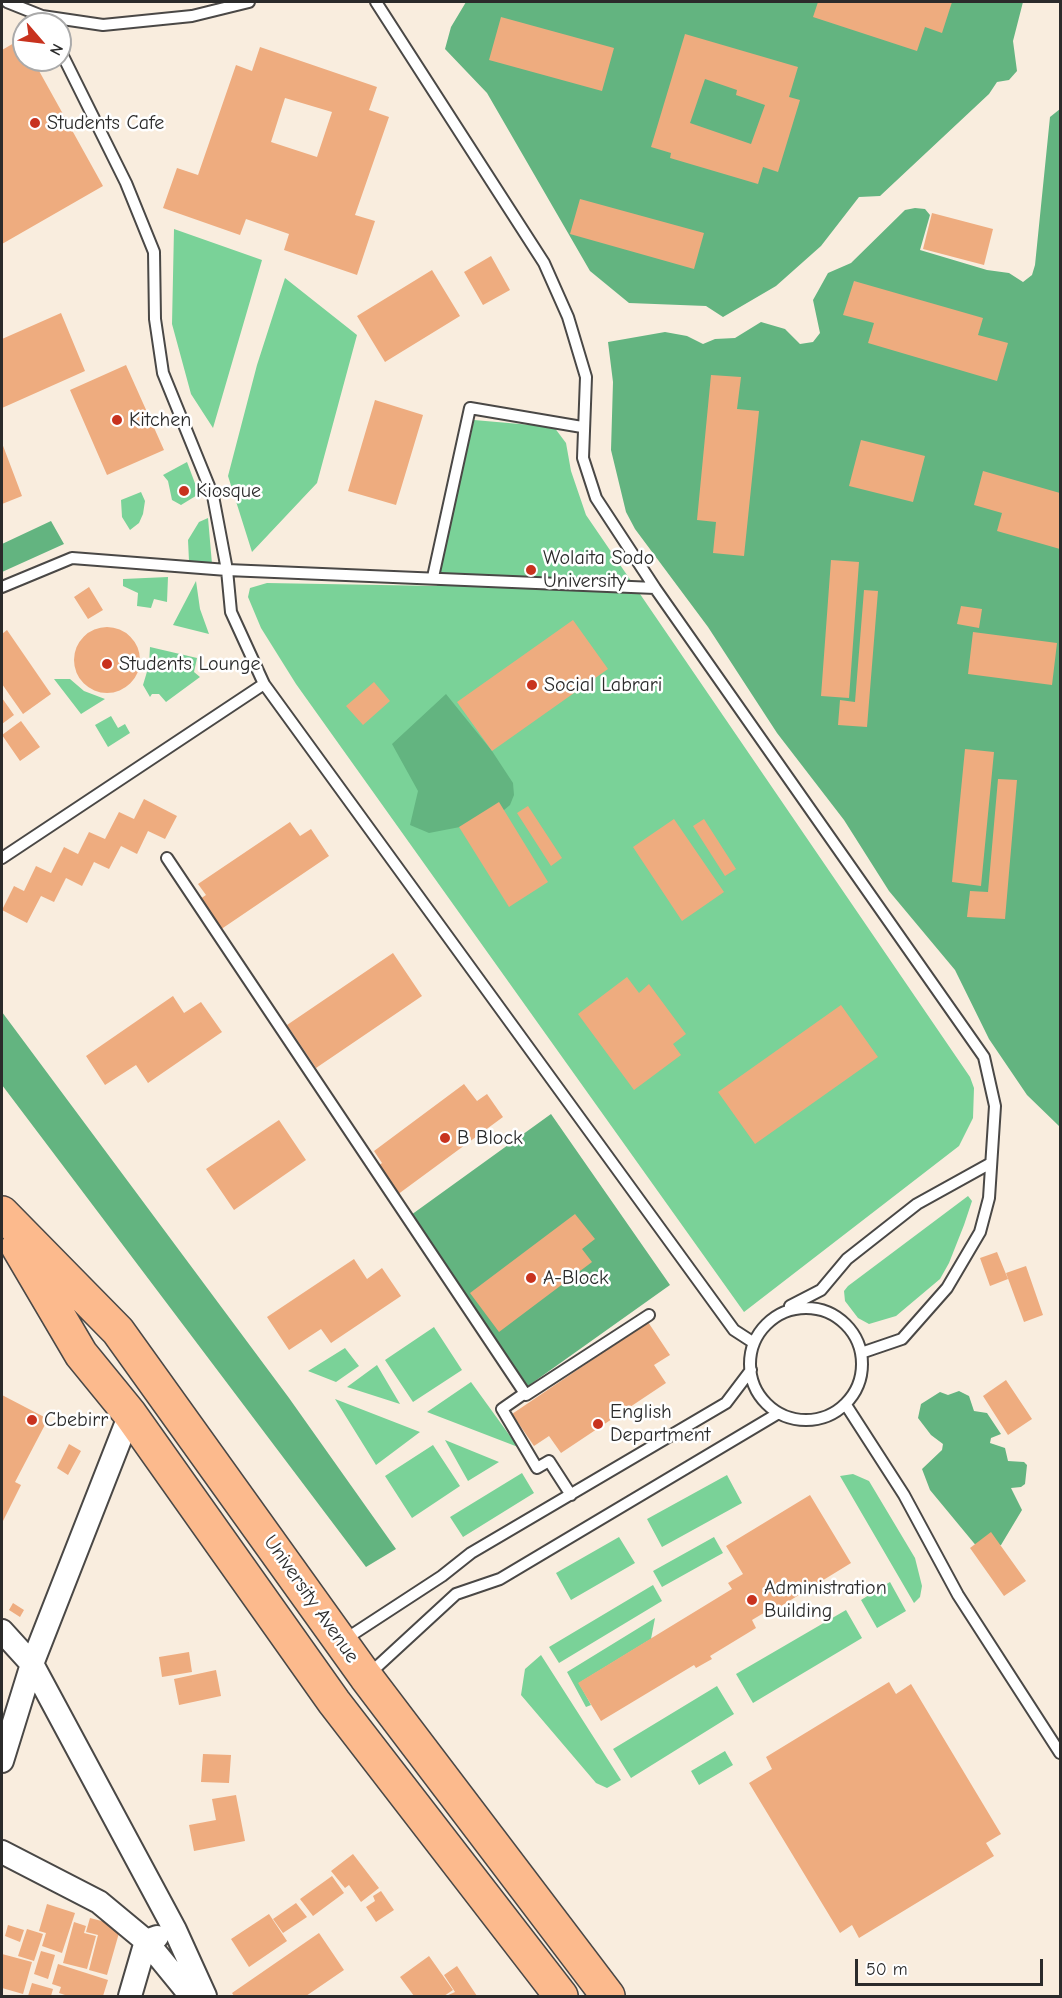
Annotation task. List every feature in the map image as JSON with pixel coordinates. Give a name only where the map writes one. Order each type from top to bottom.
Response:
[{"type":"highway","name":"University Avenue","points":[[2,1213],[118,1331],[366,1677],[608,1996]]},
{"type":"highway","name":"University Avenue","points":[[2,1219],[81,1354],[130,1414],[334,1702],[561,1996]]},
{"type":"street","points":[[2,1761],[32,1664],[130,1414]]},
{"type":"street","points":[[2,1631],[32,1664],[175,1930],[205,1996]]},
{"type":"street","points":[[2,1852],[99,1902],[146,1941],[191,1996]]},
{"type":"street","points":[[146,1941],[175,1930]]},
{"type":"street","points":[[130,1996],[146,1941]]},
{"type":"lane","points":[[7,2],[28,12]]},
{"type":"lane","points":[[72,22],[103,25],[192,16],[249,2]]},
{"type":"lane","points":[[376,2],[544,263],[568,317],[585,377],[583,458],[596,498],[655,588],[984,1057],[995,1106],[989,1198],[980,1232],[947,1288],[902,1339],[861,1353]]},
{"type":"lane","points":[[71,72],[126,183],[154,252],[155,319],[164,373],[213,496],[227,570],[231,612],[264,684],[734,1330],[754,1342]]},
{"type":"lane","points":[[433,577],[470,408],[582,428]]},
{"type":"lane","points":[[2,587],[72,558],[227,570],[655,588]]},
{"type":"lane","points":[[2,858],[264,684]]},
{"type":"lane","points":[[167,858],[525,1393]]},
{"type":"lane","points":[[781,1311],[809,1307],[835,1315],[854,1336],[861,1353],[863,1365],[860,1380],[846,1405],[819,1419],[802,1421],[777,1414],[762,1396],[751,1370],[754,1342],[760,1330],[781,1311],[821,1290],[847,1259],[917,1204],[991,1163]]},
{"type":"lane","points":[[571,1495],[549,1461],[537,1468],[502,1409],[649,1315]]},
{"type":"lane","points":[[342,1641],[442,1576],[471,1553],[726,1403],[751,1370]]},
{"type":"lane","points":[[846,1405],[904,1495],[958,1595],[1060,1753]]},
{"type":"lane","points":[[366,1677],[456,1594],[500,1579],[777,1414]]},
{"type":"green space","points":[[466,2],[1023,2],[1013,41],[1017,71],[1009,80],[997,82],[989,94],[880,196],[859,197],[821,246],[776,286],[723,317],[706,306],[629,303],[590,271],[487,93],[445,49],[451,27]]},
{"type":"green space","points":[[1060,109],[1060,1127],[1027,1095],[989,1039],[955,970],[889,891],[844,820],[777,733],[708,627],[635,529],[626,512],[611,450],[613,382],[608,342],[665,332],[687,336],[703,344],[715,339],[735,338],[761,322],[785,329],[800,344],[813,342],[820,333],[813,300],[828,273],[851,263],[905,210],[915,208],[925,209],[930,215],[920,250],[987,270],[1009,273],[1023,282],[1032,275],[1035,265],[1050,117]]},
{"type":"green space","points":[[174,229],[262,260],[213,428],[191,394],[172,324]]},
{"type":"green space","points":[[285,278],[357,335],[317,483],[252,552],[228,476],[257,365]]},
{"type":"green space","points":[[474,420],[554,427],[566,443],[571,471],[586,515],[970,1077],[974,1088],[973,1118],[959,1146],[744,1312],[296,684],[261,628],[248,597],[250,588],[267,583],[437,586]]},
{"type":"green space","points":[[187,462],[199,494],[181,505],[172,500],[168,481],[163,475]]},
{"type":"green space","points":[[141,492],[145,501],[143,514],[139,523],[130,530],[122,517],[121,500]]},
{"type":"green space","points":[[208,518],[212,564],[189,561],[188,540],[199,522]]},
{"type":"green space","points":[[51,521],[64,544],[2,572],[2,544]]},
{"type":"green space","points":[[168,577],[167,602],[154,599],[151,608],[137,606],[138,593],[123,586],[123,579]]},
{"type":"green space","points":[[196,581],[200,609],[209,634],[173,625]]},
{"type":"green space","points":[[150,647],[197,658],[194,672],[200,677],[166,702],[159,694],[152,694],[150,697],[143,685],[149,665]]},
{"type":"green space","points":[[54,679],[70,679],[84,691],[105,699],[81,714]]},
{"type":"green space","points":[[446,694],[492,751],[513,783],[514,795],[510,805],[491,821],[429,833],[410,825],[418,791],[392,744]]},
{"type":"green space","points":[[111,716],[118,728],[125,724],[130,733],[108,747],[95,725]]},
{"type":"green space","points":[[2,1012],[289,1398],[396,1549],[366,1567],[2,1085]]},
{"type":"green space","points":[[551,1114],[670,1285],[528,1386],[411,1215]]},
{"type":"green space","points":[[968,1196],[972,1201],[964,1225],[940,1279],[896,1316],[869,1324],[858,1318],[845,1301],[844,1291],[848,1286]]},
{"type":"green space","points":[[434,1327],[462,1370],[413,1402],[385,1360]]},
{"type":"green space","points":[[345,1348],[359,1366],[336,1382],[308,1371]]},
{"type":"green space","points":[[377,1365],[400,1404],[347,1387]]},
{"type":"green space","points":[[471,1382],[518,1447],[427,1412]]},
{"type":"green space","points":[[959,1391],[969,1396],[974,1411],[987,1413],[1001,1434],[991,1438],[990,1443],[1005,1448],[1008,1461],[1024,1462],[1027,1465],[1025,1484],[1011,1488],[1022,1510],[1001,1545],[978,1548],[930,1490],[922,1469],[942,1450],[943,1444],[931,1435],[918,1418],[921,1404],[940,1392],[948,1395]]},
{"type":"green space","points":[[335,1399],[420,1432],[376,1465]]},
{"type":"green space","points":[[445,1440],[499,1462],[468,1481]]},
{"type":"green space","points":[[433,1445],[460,1486],[412,1518],[385,1476]]},
{"type":"green space","points":[[522,1473],[534,1493],[463,1537],[450,1517]]},
{"type":"green space","points":[[853,1474],[869,1481],[915,1558],[922,1586],[920,1597],[914,1603],[840,1476]]},
{"type":"green space","points":[[727,1475],[742,1503],[662,1547],[647,1519]]},
{"type":"green space","points":[[619,1537],[635,1563],[571,1600],[556,1573]]},
{"type":"green space","points":[[714,1537],[723,1553],[662,1587],[653,1571]]},
{"type":"green space","points":[[890,1582],[906,1611],[877,1628],[861,1600]]},
{"type":"green space","points":[[653,1585],[662,1601],[559,1663],[549,1647]]},
{"type":"green space","points":[[846,1610],[862,1638],[753,1703],[736,1674]]},
{"type":"green space","points":[[655,1618],[651,1639],[579,1683],[591,1705],[586,1707],[567,1672]]},
{"type":"green space","points":[[541,1655],[621,1780],[607,1788],[596,1783],[521,1695],[525,1669]]},
{"type":"green space","points":[[717,1686],[734,1714],[631,1778],[613,1749]]},
{"type":"green space","points":[[725,1751],[733,1765],[699,1785],[691,1771]]},
{"type":"building","points":[[818,2],[952,2],[942,33],[925,27],[917,51],[813,17]]},
{"type":"building","points":[[501,17],[614,48],[602,91],[489,60]]},
{"type":"building","points":[[685,34],[798,67],[789,97],[800,100],[778,172],[763,167],[758,184],[670,158],[671,153],[651,147]],"holes":[[[705,79],[737,90],[736,95],[765,105],[751,144],[690,123]]]},
{"type":"building","name":"Students Cafe","points":[[12,44],[12,72],[40,72],[103,186],[2,244],[2,50]]},
{"type":"building","points":[[260,47],[377,87],[369,110],[389,117],[355,215],[375,221],[357,275],[284,250],[289,234],[246,219],[240,235],[163,208],[177,168],[198,175],[236,65],[252,71]],"holes":[[[285,98],[332,112],[317,157],[271,142]]]},
{"type":"building","points":[[580,199],[704,233],[694,269],[570,234]]},
{"type":"building","points":[[932,213],[993,229],[984,265],[923,249]]},
{"type":"building","points":[[491,256],[510,290],[483,305],[464,272]]},
{"type":"building","points":[[432,270],[460,316],[385,362],[357,316]]},
{"type":"building","points":[[854,281],[983,318],[978,335],[1008,343],[997,381],[868,343],[874,323],[843,315]]},
{"type":"building","name":"Kitchen","points":[[61,313],[85,371],[2,408],[2,339]]},
{"type":"building","name":"Kitchen","points":[[126,365],[164,450],[107,475],[70,390]]},
{"type":"building","points":[[711,375],[741,377],[737,409],[759,411],[744,556],[713,553],[716,522],[697,520]]},
{"type":"building","points":[[375,400],[423,415],[396,505],[348,491]]},
{"type":"building","points":[[861,440],[925,456],[913,502],[849,486]]},
{"type":"building","points":[[2,443],[22,496],[2,504]]},
{"type":"building","points":[[983,471],[1060,493],[1060,549],[997,531],[1002,513],[974,505]]},
{"type":"building","points":[[831,560],[859,562],[849,698],[821,696]]},
{"type":"building","points":[[89,587],[103,610],[88,619],[74,597]]},
{"type":"building","points":[[864,590],[878,591],[867,727],[838,725],[840,700],[855,702]]},
{"type":"building","points":[[961,606],[982,609],[979,628],[957,624]]},
{"type":"building","name":"Social Labrari","points":[[573,620],[608,669],[492,751],[457,702]]},
{"type":"building","name":"Students Lounge","points":[[107,627],[120,630],[130,637],[137,647],[140,660],[137,673],[130,683],[120,690],[107,693],[94,690],[84,683],[77,673],[74,660],[77,647],[84,637],[94,630]]},
{"type":"building","points":[[7,630],[51,694],[23,714],[2,684],[2,634]]},
{"type":"building","points":[[973,632],[1057,643],[1052,685],[968,674]]},
{"type":"building","points":[[374,682],[390,701],[363,725],[346,706]]},
{"type":"building","points":[[2,698],[14,715],[2,724]]},
{"type":"building","points":[[21,721],[40,747],[20,761],[2,735]]},
{"type":"building","points":[[965,749],[994,752],[981,886],[952,882]]},
{"type":"building","points":[[998,779],[1017,780],[1005,919],[967,917],[970,891],[988,892]]},
{"type":"building","points":[[144,799],[177,816],[165,839],[148,831],[137,854],[121,846],[109,869],[94,862],[82,886],[66,878],[54,902],[41,896],[27,923],[2,910],[14,886],[24,891],[36,866],[51,873],[64,847],[78,854],[89,832],[105,839],[119,812],[134,819]]},
{"type":"building","points":[[499,802],[548,882],[509,907],[459,827]]},
{"type":"building","points":[[528,806],[562,858],[551,866],[517,813]]},
{"type":"building","points":[[674,819],[724,892],[682,921],[633,847]]},
{"type":"building","points":[[704,819],[736,869],[725,876],[693,826]]},
{"type":"building","points":[[290,822],[300,836],[311,829],[329,856],[217,932],[197,901],[206,895],[198,884]]},
{"type":"building","points":[[393,953],[422,996],[316,1068],[287,1025]]},
{"type":"building","points":[[627,977],[639,993],[649,984],[686,1034],[673,1044],[681,1055],[634,1090],[578,1014]]},
{"type":"building","points":[[173,996],[184,1013],[201,1002],[222,1032],[148,1083],[136,1065],[105,1085],[86,1056]]},
{"type":"building","points":[[841,1005],[878,1057],[755,1144],[718,1092]]},
{"type":"building","points":[[464,1084],[477,1101],[487,1094],[503,1117],[397,1195],[377,1167],[382,1163],[374,1151]]},
{"type":"building","points":[[279,1120],[306,1160],[234,1210],[206,1169]]},
{"type":"building","name":"A-Block","points":[[575,1214],[595,1239],[582,1249],[592,1262],[499,1332],[470,1293]]},
{"type":"building","points":[[997,1252],[1008,1279],[990,1286],[980,1258]]},
{"type":"building","points":[[354,1259],[367,1279],[382,1268],[401,1296],[331,1343],[321,1329],[289,1350],[267,1317]]},
{"type":"building","points":[[1026,1266],[1043,1315],[1024,1322],[1006,1273]]},
{"type":"building","points":[[648,1322],[670,1355],[654,1365],[666,1383],[561,1453],[549,1436],[534,1446],[512,1414]]},
{"type":"building","points":[[1006,1380],[1032,1419],[1008,1435],[983,1396]]},
{"type":"building","points":[[2,1395],[48,1419],[15,1482],[21,1485],[2,1523]]},
{"type":"building","points":[[69,1444],[81,1451],[68,1475],[57,1468]]},
{"type":"building","name":"Administration Building","points":[[810,1495],[851,1563],[768,1614],[767,1611],[752,1620],[756,1628],[710,1656],[712,1659],[696,1668],[694,1665],[601,1721],[578,1683],[732,1589],[728,1583],[743,1574],[726,1546]]},
{"type":"building","points":[[991,1532],[1026,1581],[1004,1596],[970,1548]]},
{"type":"building","points":[[13,1603],[24,1610],[20,1617],[9,1610]]},
{"type":"building","points":[[189,1652],[192,1672],[162,1677],[159,1657]]},
{"type":"building","points":[[216,1670],[221,1696],[179,1705],[174,1679]]},
{"type":"building","points":[[889,1682],[896,1694],[911,1684],[1001,1834],[986,1843],[994,1856],[859,1938],[852,1925],[840,1933],[749,1783],[772,1769],[766,1757]]},
{"type":"building","points":[[203,1754],[231,1755],[229,1783],[201,1782]]},
{"type":"building","points":[[236,1795],[245,1841],[194,1851],[189,1825],[216,1820],[212,1799]]},
{"type":"building","points":[[353,1854],[379,1888],[361,1902],[349,1885],[345,1888],[331,1871]]},
{"type":"building","points":[[332,1876],[344,1893],[313,1916],[300,1899]]},
{"type":"building","points":[[381,1891],[394,1910],[376,1922],[366,1907],[375,1901],[373,1896]]},
{"type":"building","points":[[296,1903],[307,1917],[283,1933],[273,1919]]},
{"type":"building","points":[[47,1904],[75,1913],[62,1953],[42,1946],[46,1933],[39,1931]]},
{"type":"building","points":[[269,1914],[287,1941],[249,1967],[231,1939]]},
{"type":"building","points":[[90,1918],[121,1926],[107,1975],[89,1970],[98,1935],[86,1932]]},
{"type":"building","points":[[74,1922],[86,1926],[84,1933],[96,1936],[87,1969],[63,1963]]},
{"type":"building","points":[[8,1925],[24,1930],[20,1942],[5,1936]]},
{"type":"building","points":[[27,1929],[43,1934],[34,1961],[18,1956]]},
{"type":"building","points":[[319,1933],[344,1970],[306,1996],[234,1996],[232,1993]]},
{"type":"building","points":[[41,1951],[55,1955],[48,1979],[34,1974]]},
{"type":"building","points":[[2,1954],[32,1962],[23,1994],[2,1988]]},
{"type":"building","points":[[429,1956],[453,1990],[444,1996],[414,1996],[400,1977]]},
{"type":"building","points":[[58,1964],[108,1980],[103,1996],[68,1996],[59,1993],[61,1987],[52,1984]]},
{"type":"building","points":[[457,1966],[477,1996],[446,1996],[455,1992],[444,1975]]},
{"type":"building","points":[[32,1983],[53,1989],[51,1996],[28,1996]]},
{"type":"place","name":"Students Cafe","points":[[35,123]]},
{"type":"place","name":"Kitchen","points":[[117,420]]},
{"type":"place","name":"Kiosque","points":[[184,491]]},
{"type":"place","name":"Wolaita Sodo University","points":[[531,570]]},
{"type":"place","name":"Students Lounge","points":[[107,664]]},
{"type":"place","name":"Social Labrari","points":[[532,685]]},
{"type":"place","name":"B Block","points":[[445,1138]]},
{"type":"place","name":"A-Block","points":[[531,1278]]},
{"type":"place","name":"Cbebirr","points":[[32,1420]]},
{"type":"place","name":"English Department","points":[[598,1424]]},
{"type":"place","name":"Administration Building","points":[[752,1600]]}]
